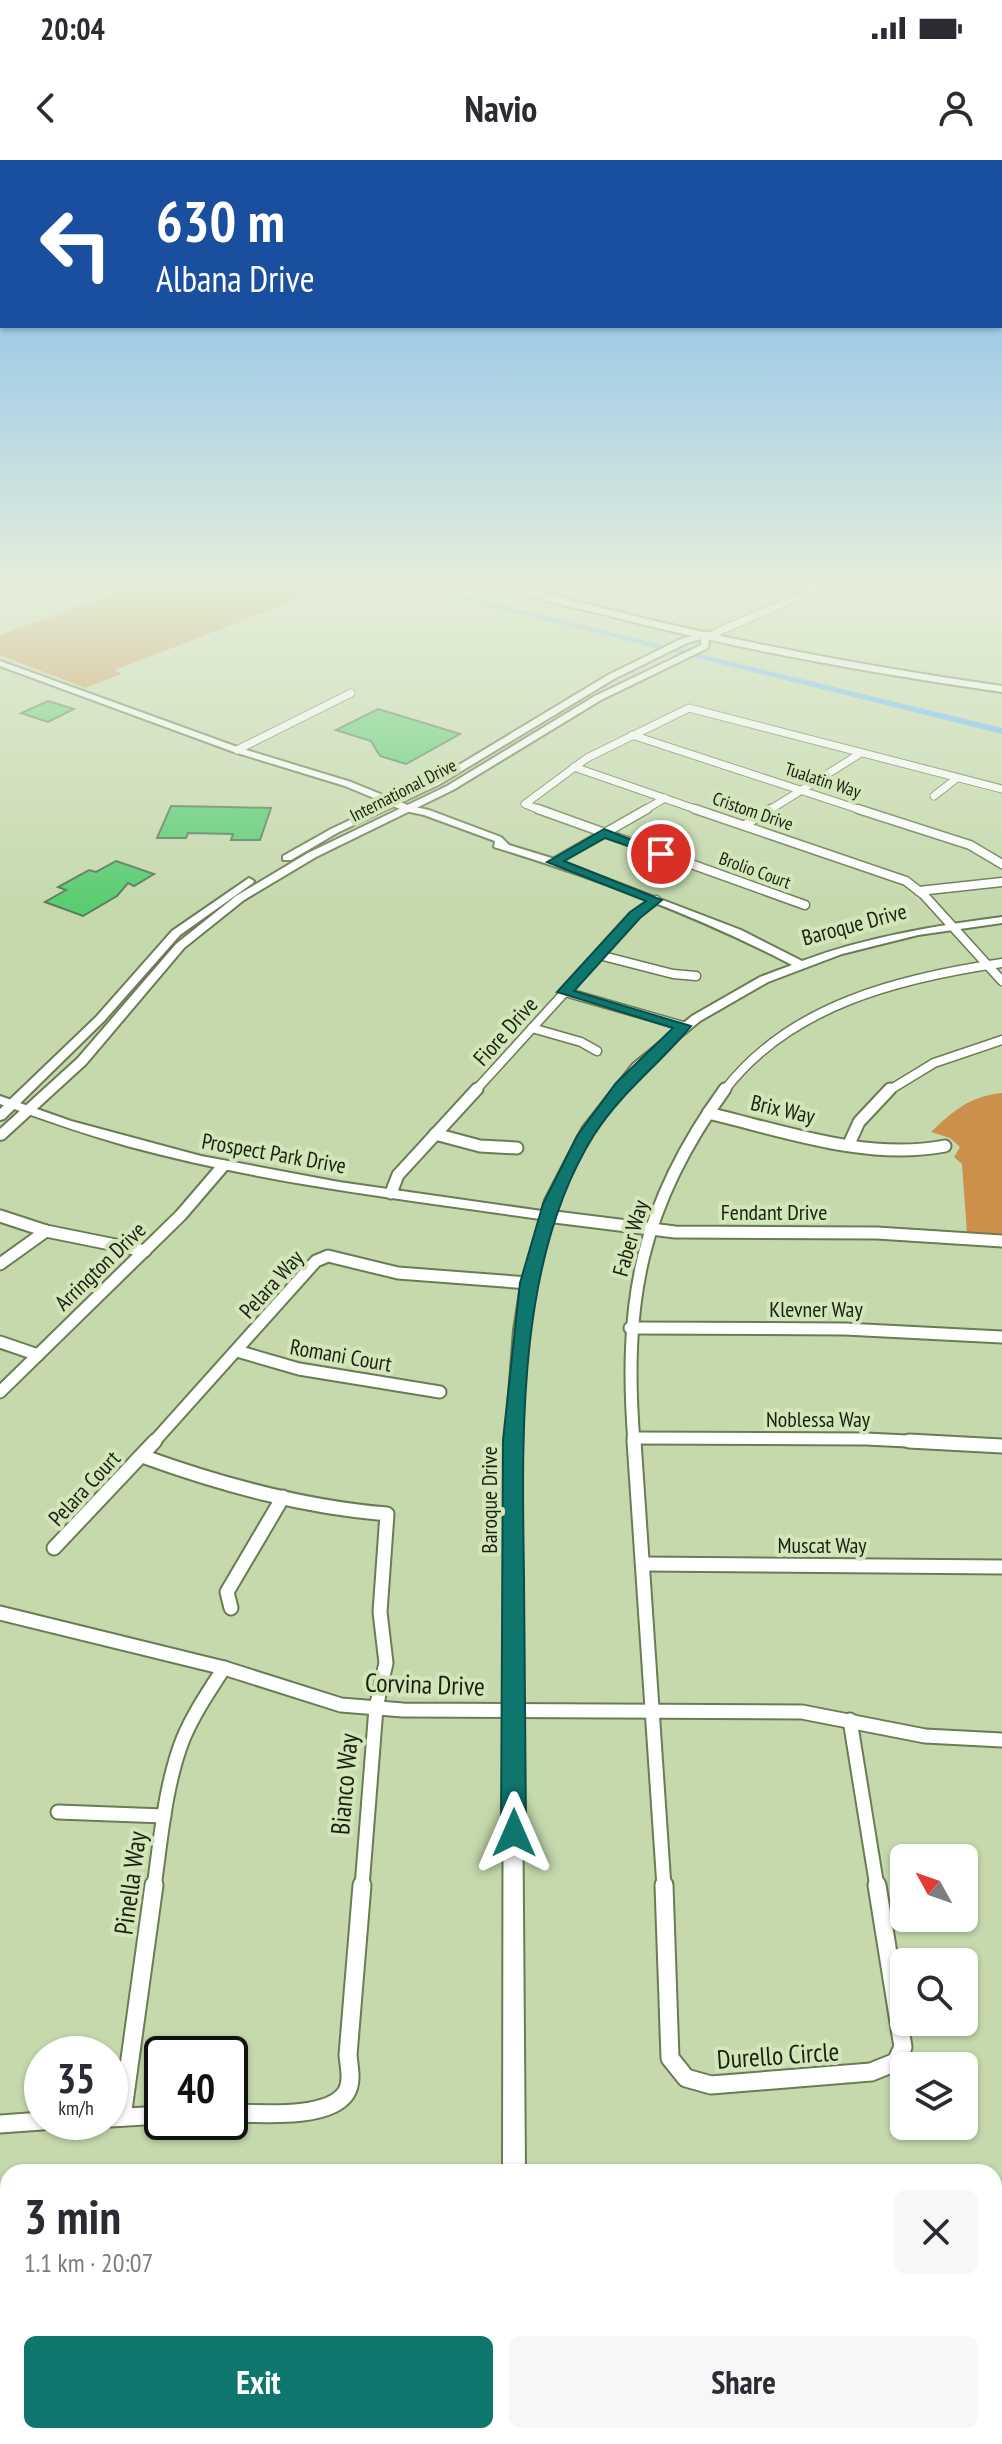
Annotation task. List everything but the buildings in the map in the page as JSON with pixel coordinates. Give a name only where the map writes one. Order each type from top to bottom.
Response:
[{"type":"street","points":[[83,694],[237,750],[348,784],[408,809],[417,817],[489,844],[554,862],[656,900],[737,932],[798,964]]},
{"type":"street","points":[[237,750],[350,694]]},
{"type":"street","name":"International Drive","points":[[0,1136],[30,1112],[91,1052],[202,920],[240,887],[334,831],[437,782],[582,694]]},
{"type":"street","name":"International Drive","points":[[0,1116],[6,1102],[100,1019],[176,933],[287,869],[469,777],[607,694]]},
{"type":"street","points":[[574,767],[689,708],[1002,789]]},
{"type":"street","name":"Tualatin Way","points":[[632,735],[970,845],[1002,864]]},
{"type":"street","points":[[745,825],[861,753]]},
{"type":"street","name":"Cristom Drive","points":[[574,767],[894,876],[919,891]]},
{"type":"street","name":"Brolio Court","points":[[574,767],[525,804],[805,905]]},
{"type":"street","points":[[934,796],[957,778]]},
{"type":"street","points":[[554,862],[665,798]]},
{"type":"street","points":[[919,891],[1002,882]]},
{"type":"street","points":[[919,891],[1002,981]]},
{"type":"street","name":"Fiore Drive","points":[[391,1193],[398,1175],[435,1134],[635,915],[656,900]]},
{"type":"street","name":"Baroque Drive","points":[[514,2164],[513,1416],[529,1283],[547,1216],[573,1157],[599,1115],[638,1068],[683,1026],[731,994],[798,964],[878,939],[1002,920]]},
{"type":"street","points":[[599,955],[673,974],[696,976]]},
{"type":"street","name":"Faber Way","points":[[653,1711],[633,1438],[630,1328],[637,1277],[650,1230],[678,1165],[708,1113],[742,1069],[787,1034],[820,1015],[885,988],[1002,963]]},
{"type":"street","points":[[565,992],[683,1026]]},
{"type":"street","points":[[532,1028],[581,1042],[597,1051]]},
{"type":"street","points":[[849,1144],[857,1125],[903,1080],[944,1057],[1002,1040]]},
{"type":"street","name":"Prospect Park Drive","points":[[6,1102],[129,1143],[223,1166],[547,1216]]},
{"type":"street","name":"Brix Way","points":[[708,1113],[849,1144],[897,1149],[945,1146]]},
{"type":"street","points":[[435,1134],[480,1146],[517,1148]]},
{"type":"street","name":"Arrington Drive","points":[[0,1392],[181,1215],[223,1166]]},
{"type":"street","points":[[0,1216],[46,1231],[145,1251]]},
{"type":"street","name":"Fendant Drive","points":[[547,1216],[650,1230],[865,1233],[1002,1241]]},
{"type":"street","points":[[0,1264],[46,1231]]},
{"type":"street","name":"Pelara Way","points":[[142,1456],[313,1264],[322,1258],[427,1276],[529,1283]]},
{"type":"street","name":"Klevner Way","points":[[630,1328],[845,1329],[1002,1337]]},
{"type":"street","points":[[0,1342],[38,1355]]},
{"type":"street","name":"Romani Court","points":[[237,1351],[299,1369],[440,1392]]},
{"type":"street","name":"Noblessa Way","points":[[633,1438],[866,1439],[1002,1446]]},
{"type":"street","name":"Bianco Way","points":[[142,1456],[192,1474],[283,1497],[338,1510],[387,1514],[380,1612],[386,1663],[376,1708],[348,2055],[350,2082],[345,2094],[327,2107],[248,2112]]},
{"type":"street","name":"Pelara Court","points":[[54,1548],[142,1456]]},
{"type":"street","points":[[231,1608],[227,1592],[283,1497]]},
{"type":"street","name":"Muscat Way","points":[[643,1564],[1002,1567]]},
{"type":"street","name":"Corvina Drive","points":[[0,1613],[224,1668],[341,1705],[376,1708],[802,1712],[925,1736],[1002,1740]]},
{"type":"street","name":"Pinella Way","points":[[128,2042],[164,1816],[182,1742],[194,1715],[224,1668]]},
{"type":"street","name":"Durello Circle","points":[[653,1711],[670,2058],[686,2078],[711,2085],[880,2071],[892,2067],[900,2059],[903,2047],[850,1720]]},
{"type":"street","points":[[58,1812],[164,1816]]},
{"type":"street","points":[[0,2124],[24,2122]]},
{"type":"shaded area","points":[[1002,1093],[1002,1236],[967,1233],[962,1164],[954,1157],[960,1147],[950,1138],[931,1132],[963,1106],[980,1097]]},
{"type":"waterway","points":[[850,694],[1002,731]]},
{"type":"route","points":[[514,1833],[513,1416],[529,1283],[540,1237],[561,1180],[585,1136],[638,1068],[683,1026],[565,992],[635,915],[656,900],[554,862],[604,833],[661,854]]}]
